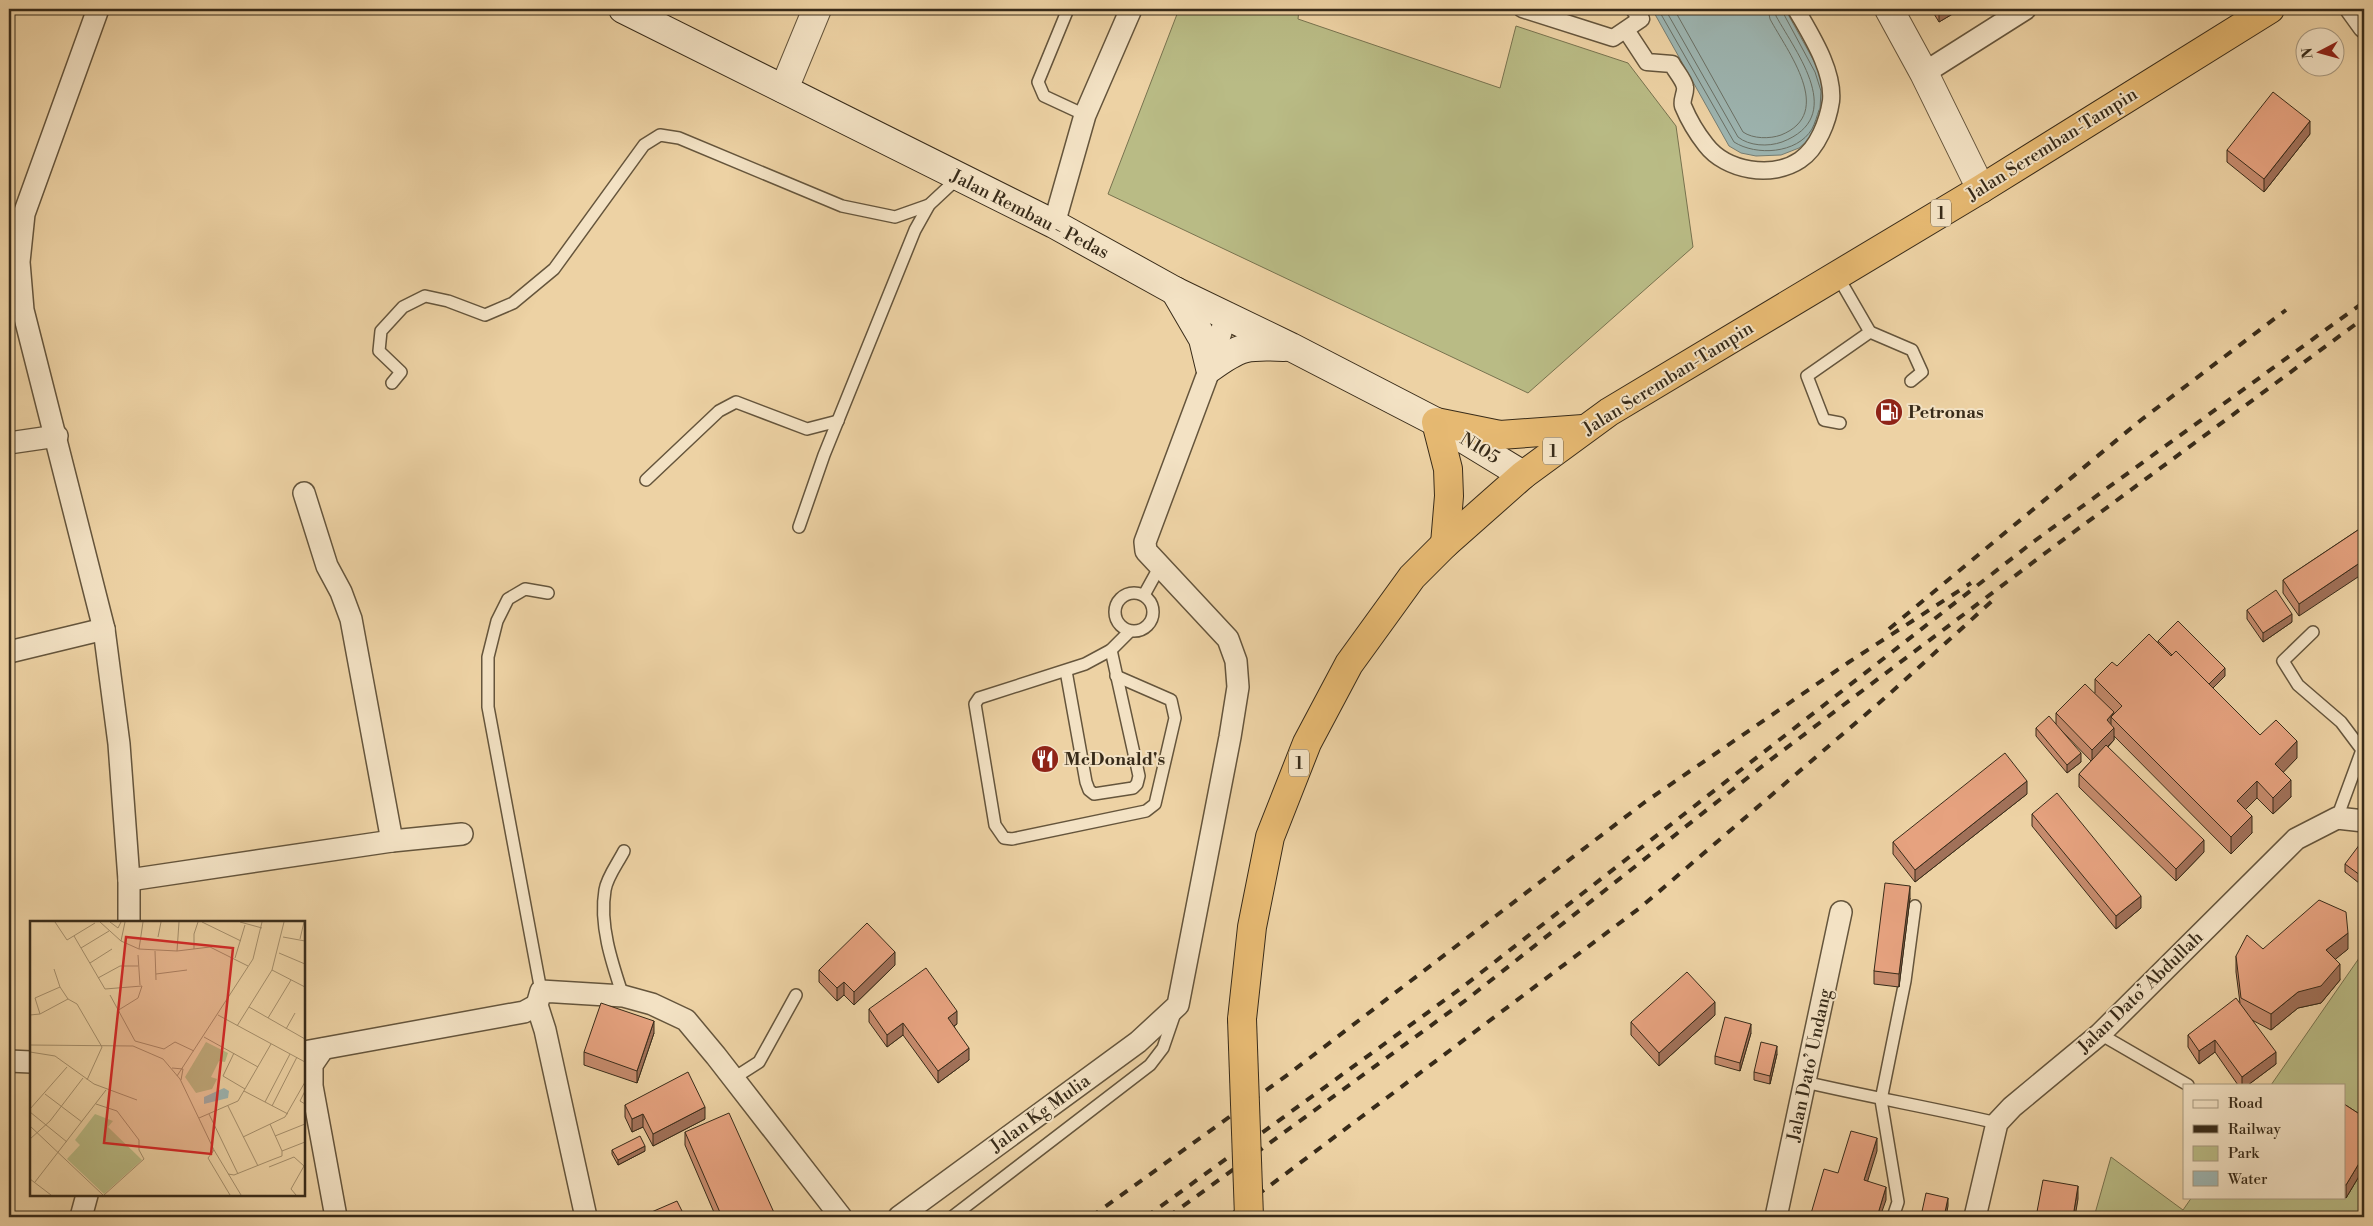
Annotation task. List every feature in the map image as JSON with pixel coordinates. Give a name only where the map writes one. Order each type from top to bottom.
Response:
[{"type":"highway","name":"Jalan Seremban-Tampin","points":[[1249,1217],[1242,1019],[1252,927],[1270,837],[1307,743],[1349,664],[1412,577],[1445,544],[1523,475],[1609,412],[1981,189],[2270,9]]},
{"type":"highway","points":[[1445,544],[1449,496],[1448,469],[1436,422],[1500,435],[1584,429]]},
{"type":"main road","name":"Jalan Rembau - Pedas","points":[[623,9],[1054,224],[1175,291],[1291,347],[1436,422]]},
{"type":"main road","points":[[784,89],[816,9]]},
{"type":"main road","points":[[1889,9],[1924,73],[1981,189]]},
{"type":"main road","points":[[1175,291],[1203,339],[1210,368],[1234,351],[1253,346],[1291,347]]},
{"type":"main road","name":"N105","points":[[1436,422],[1523,475]]},
{"type":"street","points":[[98,9],[24,214],[19,262],[23,310],[57,436],[104,629],[119,744],[129,880],[129,921]]},
{"type":"street","points":[[1054,224],[1086,115],[1130,9]]},
{"type":"street","points":[[1522,9],[1613,38],[1641,19],[1634,9]]},
{"type":"street","points":[[1626,30],[1647,62],[1672,64],[1685,87],[1682,104],[1706,146],[1724,162],[1743,168],[1770,170],[1801,160],[1816,142],[1826,124],[1831,99],[1826,69],[1796,9]]},
{"type":"street","points":[[1924,73],[2025,9]]},
{"type":"street","points":[[2351,9],[2364,26]]},
{"type":"street","points":[[1178,1004],[1238,687],[1236,662],[1228,639],[1146,551],[1147,534],[1210,368],[1226,316]]},
{"type":"street","points":[[9,443],[57,436]]},
{"type":"street","points":[[304,493],[327,566],[341,592],[351,619],[392,841]]},
{"type":"street","points":[[9,652],[104,629]]},
{"type":"street","points":[[2337,818],[2364,821]]},
{"type":"street","name":"Jalan Dato’ Abdullah","points":[[1997,1123],[2012,1107],[2100,1034],[2296,840],[2337,818]]},
{"type":"street","points":[[129,880],[392,841],[462,834]]},
{"type":"street","name":"Jalan Dato’ Undang","points":[[1776,1217],[1841,912]]},
{"type":"street","points":[[336,1217],[312,1086],[313,1051],[524,1012],[539,998],[623,996],[652,1004],[686,1020],[734,1078],[841,1217]]},
{"type":"street","points":[[539,998],[586,1217]]},
{"type":"street","name":"Jalan Kg Mulia","points":[[899,1217],[1138,1042],[1178,1004]]},
{"type":"street","points":[[9,1061],[30,1062]]},
{"type":"street","points":[[1975,1217],[1997,1123]]},
{"type":"street","points":[[81,1217],[88,1196]]},
{"type":"lane","points":[[1068,9],[1038,82],[1044,96],[1086,115]]},
{"type":"lane","points":[[392,383],[401,372],[379,351],[381,331],[403,307],[425,296],[448,301],[486,315],[513,303],[554,268],[644,145],[660,135],[679,138],[842,206],[896,217],[928,205]]},
{"type":"lane","points":[[799,527],[838,421],[915,230],[928,205],[959,177]]},
{"type":"lane","points":[[1838,275],[1870,332],[1912,350],[1922,372],[1912,381]]},
{"type":"lane","points":[[1840,423],[1824,420],[1808,376],[1870,332]]},
{"type":"lane","points":[[646,480],[719,411],[736,402],[807,429],[838,421]]},
{"type":"lane","points":[[1144,595],[1160,566]]},
{"type":"lane","points":[[539,998],[488,699],[488,657],[497,621],[508,599],[525,589],[548,593]]},
{"type":"lane","points":[[1116,676],[1171,700],[1174,709],[1175,718],[1155,804],[1146,811],[1012,839],[1004,838],[995,825],[975,704],[979,698],[991,692],[1066,671],[1111,650],[1129,632],[1145,628],[1150,623],[1153,608],[1150,601],[1144,595],[1130,593],[1118,602],[1115,616],[1118,623],[1129,632]]},
{"type":"lane","points":[[2313,632],[2283,661],[2298,685],[2341,722],[2362,750],[2337,818]]},
{"type":"lane","points":[[1066,671],[1089,790],[1094,794],[1133,788],[1137,784],[1138,776],[1111,650]]},
{"type":"lane","points":[[623,996],[612,962],[604,922],[605,888],[624,851]]},
{"type":"lane","points":[[1893,1217],[1898,1202],[1881,1100],[1905,981],[1915,906]]},
{"type":"lane","points":[[734,1078],[759,1062],[796,995]]},
{"type":"lane","points":[[952,1217],[1150,1066],[1163,1048],[1178,1004]]},
{"type":"lane","points":[[2100,1034],[2186,1084]]},
{"type":"lane","points":[[1805,1082],[1881,1100],[1926,1107],[1997,1123]]},
{"type":"green space","points":[[1179,9],[1299,9],[1298,19],[1500,88],[1516,26],[1628,63],[1676,126],[1693,247],[1528,393],[1108,194]]},
{"type":"green space","points":[[2364,951],[2364,1217],[2094,1217],[2111,1157],[2183,1210],[2191,1198],[2346,1198],[2346,1084],[2272,1084]]},
{"type":"water","points":[[1652,9],[1785,9],[1819,70],[1826,90],[1816,133],[1799,148],[1781,155],[1756,156],[1741,153],[1729,146]]},
{"type":"building","points":[[2273,92],[2310,121],[2264,179],[2227,150]]},
{"type":"building","points":[[2364,526],[2364,560],[2299,604],[2283,580]]},
{"type":"building","points":[[2276,590],[2292,614],[2263,633],[2247,610]]},
{"type":"building","points":[[2178,621],[2225,668],[2209,684],[2176,651],[2172,655],[2158,641]]},
{"type":"building","points":[[2149,634],[2171,656],[2176,651],[2260,735],[2276,720],[2297,741],[2275,764],[2291,780],[2273,798],[2257,781],[2237,801],[2252,816],[2231,837],[2111,717],[2122,706],[2095,679],[2112,662],[2117,666]]},
{"type":"building","points":[[2085,684],[2114,712],[2107,720],[2114,728],[2092,750],[2056,713]]},
{"type":"building","points":[[2049,716],[2081,753],[2067,765],[2036,728]]},
{"type":"building","points":[[2106,745],[2204,840],[2176,869],[2079,774]]},
{"type":"building","points":[[2005,753],[2027,781],[1915,870],[1893,842]]},
{"type":"building","points":[[2057,793],[2141,896],[2116,916],[2032,814]]},
{"type":"building","points":[[2360,844],[2364,848],[2364,878],[2345,864]]},
{"type":"building","points":[[1885,883],[1910,886],[1899,974],[1874,971]]},
{"type":"building","points":[[2319,900],[2346,912],[2348,933],[2326,950],[2340,964],[2321,986],[2298,992],[2271,1014],[2241,998],[2236,956],[2247,935],[2263,949]]},
{"type":"building","points":[[867,923],[895,952],[854,992],[844,982],[837,988],[819,970]]},
{"type":"building","points":[[926,968],[957,1011],[948,1018],[969,1048],[938,1071],[903,1023],[887,1035],[869,1009]]},
{"type":"building","points":[[1687,972],[1715,1002],[1659,1053],[1631,1022]]},
{"type":"building","points":[[2236,998],[2276,1052],[2242,1077],[2215,1040],[2199,1051],[2188,1035]]},
{"type":"building","points":[[601,1003],[654,1021],[637,1071],[584,1052]]},
{"type":"building","points":[[1725,1017],[1751,1024],[1740,1063],[1715,1056]]},
{"type":"building","points":[[1761,1042],[1777,1046],[1770,1076],[1754,1072]]},
{"type":"building","points":[[688,1072],[705,1107],[653,1134],[643,1114],[632,1119],[625,1105]]},
{"type":"building","points":[[2346,1105],[2364,1117],[2364,1155],[2346,1185]]},
{"type":"building","points":[[729,1113],[776,1217],[722,1217],[685,1132]]},
{"type":"building","points":[[1851,1131],[1877,1138],[1864,1180],[1886,1187],[1877,1217],[1810,1217],[1824,1169],[1838,1173]]},
{"type":"building","points":[[640,1136],[645,1146],[618,1160],[612,1150]]},
{"type":"building","points":[[2043,1180],[2078,1186],[2073,1217],[2036,1217]]},
{"type":"building","points":[[1926,1193],[1948,1198],[1944,1217],[1921,1216]]},
{"type":"building","points":[[677,1201],[685,1217],[640,1217]]},
{"type":"railway","points":[[1146,1217],[1460,989],[2033,542],[2364,302]]},
{"type":"railway","points":[[1889,629],[2141,420],[2286,310]]},
{"type":"railway","points":[[1168,1217],[1466,1000],[1765,764],[2048,551],[2364,318]]},
{"type":"railway","points":[[1091,1217],[1290,1073],[1645,802],[1849,662],[1971,583]]},
{"type":"railway","points":[[1228,1217],[1641,907],[1886,697],[1992,601]]},
{"type":"place","name":"Petronas","points":[[1889,412]]},
{"type":"place","name":"McDonald's","points":[[1045,759]]}]
